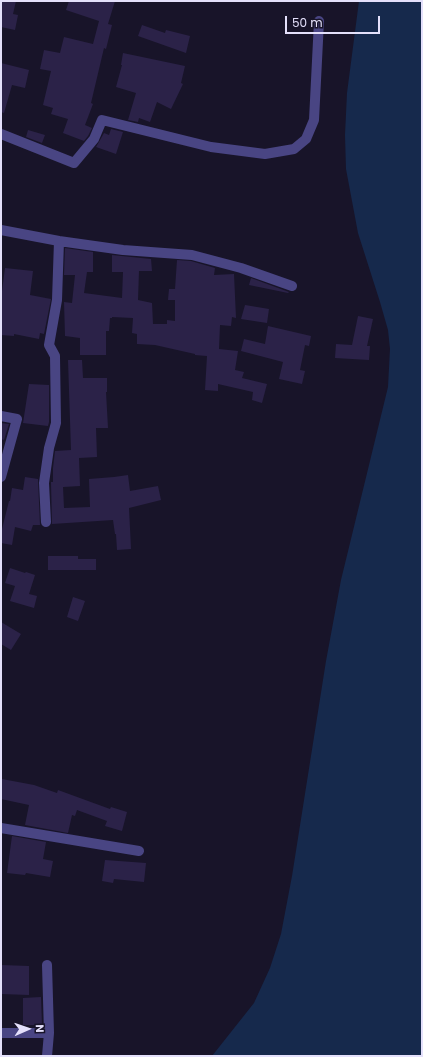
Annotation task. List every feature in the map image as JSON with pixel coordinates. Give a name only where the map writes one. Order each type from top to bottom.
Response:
[{"type":"street","points":[[1,134],[74,163],[94,139],[102,120],[211,147],[265,154],[294,149],[306,138],[314,120],[319,21]]},
{"type":"street","points":[[1,230],[59,241],[123,250],[192,255],[241,268],[292,286]]},
{"type":"street","points":[[46,522],[44,483],[49,448],[56,423],[54,356],[49,345],[57,300],[59,241]]},
{"type":"street","points":[[1,416],[18,419],[1,477]]},
{"type":"street","points":[[1,828],[139,851]]},
{"type":"street","points":[[47,964],[49,1033],[47,1056]]},
{"type":"street","points":[[1,1034],[49,1033]]},
{"type":"water","points":[[359,1],[422,1],[422,1056],[212,1056],[254,1003],[270,968],[281,934],[292,876],[326,661],[341,580],[388,387],[390,349],[388,330],[358,233],[346,169],[345,135],[347,93]]},
{"type":"building","points":[[1,1],[16,1],[13,14],[18,15],[15,30],[1,27]]},
{"type":"building","points":[[69,1],[115,1],[108,24],[112,25],[106,49],[104,48],[91,103],[93,104],[85,125],[92,128],[84,141],[63,133],[68,119],[51,114],[53,108],[43,105],[51,71],[40,69],[44,50],[60,53],[64,37],[93,44],[99,21],[66,10]]},
{"type":"building","points":[[142,25],[165,33],[166,30],[190,36],[186,53],[138,36]]},
{"type":"building","points":[[123,53],[185,66],[181,83],[183,84],[171,109],[157,102],[150,122],[139,118],[138,122],[128,120],[136,93],[116,87],[122,65]]},
{"type":"building","points":[[1,63],[29,70],[25,88],[12,85],[4,113],[1,112]]},
{"type":"building","points":[[111,129],[123,132],[116,154],[96,147],[104,133],[109,135]]},
{"type":"building","points":[[28,130],[45,135],[42,143],[26,137]]},
{"type":"building","points":[[65,248],[93,252],[93,272],[87,272],[84,293],[122,298],[123,272],[112,272],[112,255],[151,259],[152,271],[139,271],[138,300],[152,303],[153,324],[167,324],[167,320],[175,321],[175,300],[168,300],[169,289],[175,289],[177,260],[191,261],[215,268],[214,275],[234,274],[236,318],[232,317],[231,326],[220,325],[219,349],[238,351],[235,370],[244,372],[242,378],[267,384],[262,403],[252,400],[253,392],[218,384],[218,391],[205,390],[207,356],[195,355],[155,345],[137,344],[137,334],[132,333],[133,318],[110,318],[109,331],[106,331],[106,355],[80,355],[80,338],[65,336],[64,302],[72,303],[75,275],[64,275]]},
{"type":"building","points":[[5,268],[33,271],[30,295],[51,299],[44,334],[40,333],[39,339],[14,334],[14,336],[1,335],[1,290],[2,291]]},
{"type":"building","points":[[251,278],[289,292],[249,285]]},
{"type":"building","points":[[245,305],[269,309],[267,323],[241,319]]},
{"type":"building","points":[[358,316],[373,319],[367,346],[370,346],[369,360],[335,358],[336,344],[352,345]]},
{"type":"building","points":[[268,326],[311,336],[309,346],[305,345],[300,370],[305,371],[302,384],[279,379],[283,362],[241,351],[244,339],[265,344]]},
{"type":"building","points":[[68,360],[82,360],[83,378],[107,378],[106,392],[108,428],[96,428],[97,457],[79,458],[80,486],[63,487],[64,508],[90,507],[89,479],[128,475],[130,491],[158,486],[161,500],[129,508],[131,549],[117,550],[113,520],[52,524],[51,482],[53,482],[55,451],[71,450]]},
{"type":"building","points":[[29,384],[49,385],[48,426],[23,423]]},
{"type":"building","points":[[1,423],[9,424],[4,440],[1,439]]},
{"type":"building","points":[[25,477],[38,479],[40,525],[33,525],[31,531],[15,527],[12,545],[1,543],[1,533],[12,488],[23,490]]},
{"type":"building","points":[[48,556],[78,556],[78,559],[96,559],[96,570],[48,570]]},
{"type":"building","points":[[10,568],[35,575],[29,594],[37,596],[34,608],[10,601],[15,586],[5,583]]},
{"type":"building","points":[[73,597],[85,601],[78,621],[67,617]]},
{"type":"building","points":[[1,622],[21,634],[11,650],[1,644]]},
{"type":"building","points":[[2,779],[34,785],[57,793],[58,790],[110,809],[111,807],[127,812],[122,831],[105,826],[107,821],[77,810],[75,816],[72,815],[68,833],[25,825],[29,805],[1,799]]},
{"type":"building","points":[[12,836],[46,842],[43,859],[53,861],[50,877],[26,873],[25,875],[7,873]]},
{"type":"building","points":[[105,860],[146,863],[144,882],[114,879],[113,883],[102,881]]},
{"type":"building","points":[[1,965],[29,966],[29,995],[1,994]]},
{"type":"building","points":[[41,997],[42,1025],[23,1025],[23,998]]}]
